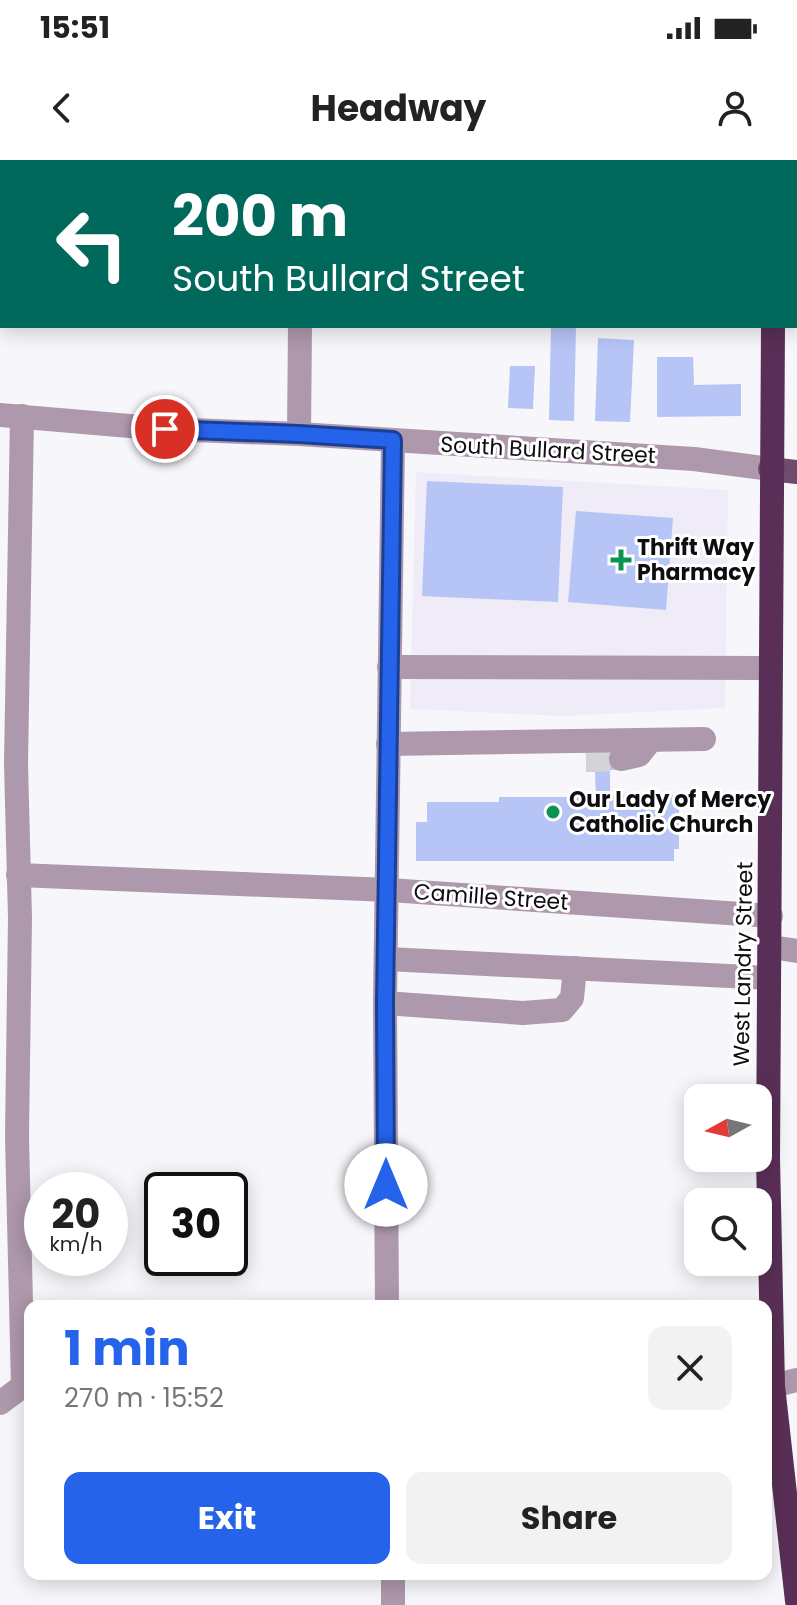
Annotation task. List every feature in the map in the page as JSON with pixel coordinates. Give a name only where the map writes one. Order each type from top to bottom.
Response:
[{"type":"highway","name":"West Landry Street","points":[[773,328],[768,1159],[778,1395],[797,1601]]},
{"type":"main road","name":"South Bullard Street","points":[[770,469],[797,472]]},
{"type":"street","points":[[299,434],[300,328]]},
{"type":"street","points":[[11,415],[20,918],[17,1137],[24,1311]]},
{"type":"street","name":"South Bullard Street","points":[[11,415],[149,428],[299,434],[694,459],[770,469]]},
{"type":"street","points":[[387,1300],[385,1003],[393,440]]},
{"type":"street","points":[[389,667],[771,668]]},
{"type":"street","points":[[388,744],[704,739]]},
{"type":"street","points":[[621,759],[639,755],[651,740]]},
{"type":"street","points":[[567,741],[586,760]]},
{"type":"street","name":"Camille Street","points":[[18,875],[389,890],[771,916]]},
{"type":"street","points":[[771,947],[797,951]]},
{"type":"street","points":[[387,959],[768,978]]},
{"type":"street","points":[[385,1003],[523,1013],[562,1010],[572,998],[575,968]]},
{"type":"street","points":[[0,1403],[24,1387]]},
{"type":"street","points":[[393,1580],[393,1605]]},
{"type":"shaded area","points":[[416,472],[728,490],[725,708],[563,716],[410,709]]},
{"type":"building","points":[[551,328],[576,328],[574,421],[549,420]]},
{"type":"building","points":[[598,338],[634,340],[630,422],[595,421]]},
{"type":"building","points":[[657,357],[693,357],[694,385],[741,384],[741,416],[657,417]]},
{"type":"building","points":[[510,366],[535,366],[533,409],[508,408]]},
{"type":"building","points":[[427,481],[563,487],[558,602],[422,596]]},
{"type":"building","name":"Thrift Way Pharmacy","points":[[576,511],[673,518],[666,610],[568,602]]},
{"type":"building","name":"Our Lady of Mercy Catholic Church","points":[[586,746],[621,746],[621,770],[610,770],[610,795],[673,795],[673,802],[679,802],[679,849],[674,849],[674,861],[416,861],[416,822],[427,822],[427,802],[499,802],[499,797],[596,797],[595,772],[586,772]]},
{"type":"tunnel","points":[[586,760],[621,759]]},
{"type":"place","name":"Thrift Way Pharmacy","points":[[621,560]]},
{"type":"place","name":"Our Lady of Mercy Catholic Church","points":[[553,812]]},
{"type":"route","points":[[165,429],[393,440],[385,1003],[386,1185]]}]
